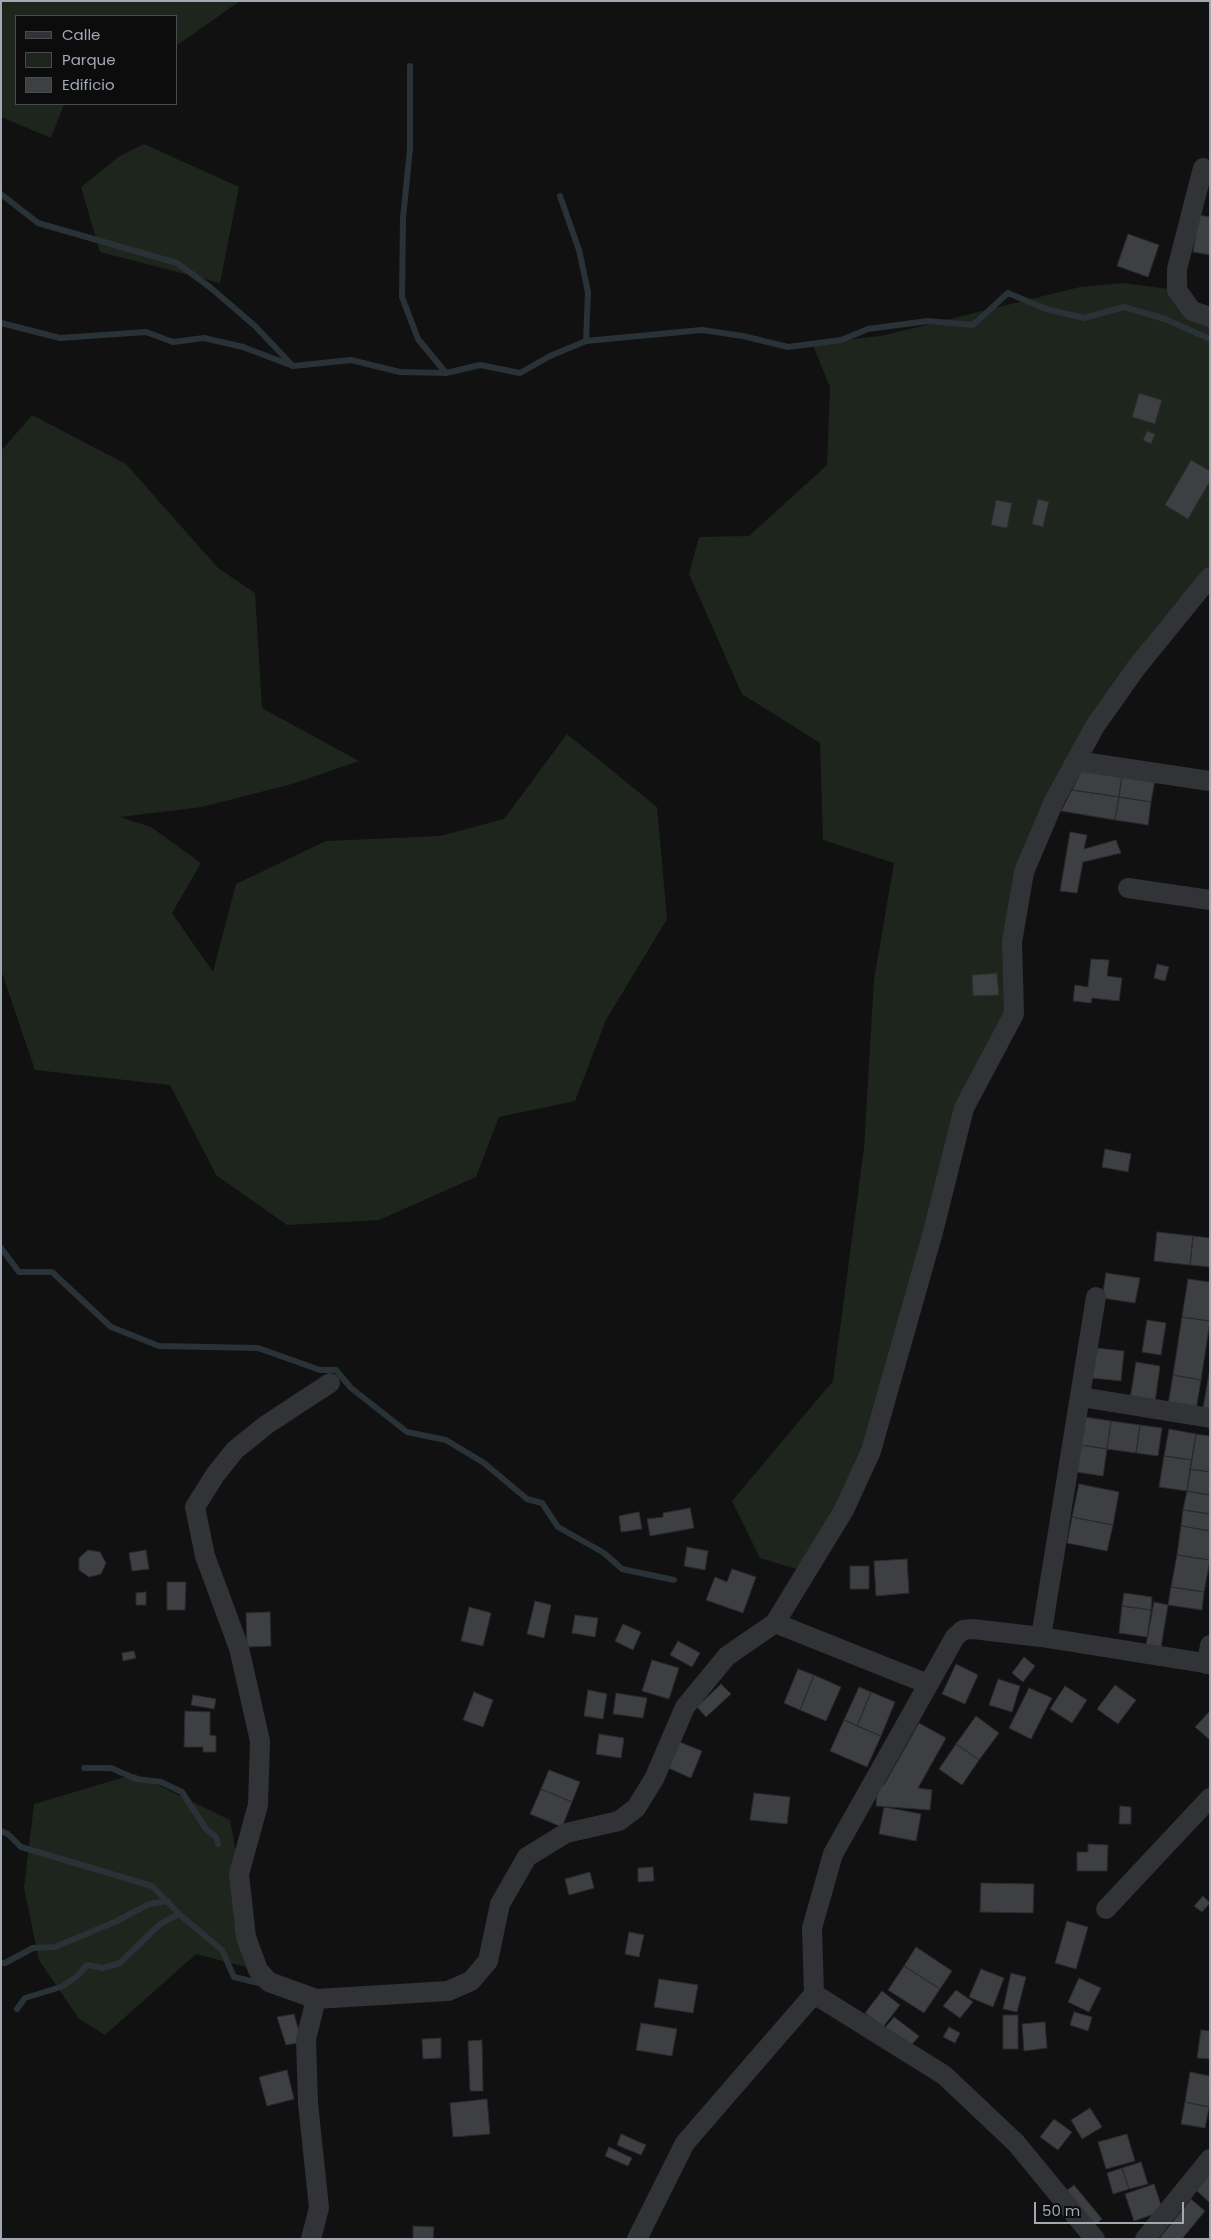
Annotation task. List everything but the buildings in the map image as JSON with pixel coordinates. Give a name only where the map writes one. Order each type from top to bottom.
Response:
[{"type":"street","points":[[1203,168],[1177,269],[1177,290],[1192,311],[1210,317]]},
{"type":"street","points":[[330,1383],[266,1425],[235,1450],[215,1475],[194,1507],[205,1556],[238,1648],[260,1740],[258,1805],[239,1874],[246,1937],[258,1970],[269,1982],[316,1999],[448,1991],[471,1981],[488,1961],[500,1904],[526,1857],[566,1833],[619,1820],[636,1808],[654,1779],[684,1707],[727,1656],[775,1623],[844,1510],[872,1451],[933,1232],[964,1108],[1014,1014],[1012,942],[1024,872],[1054,801],[1095,726],[1136,668],[1210,577]]},
{"type":"street","points":[[1076,761],[1210,781]]},
{"type":"street","points":[[1128,888],[1210,900]]},
{"type":"street","points":[[1041,1637],[1096,1297]]},
{"type":"street","points":[[1081,1396],[1210,1418]]},
{"type":"street","points":[[775,1623],[928,1684]]},
{"type":"street","points":[[637,2239],[684,2143],[814,1994],[812,1928],[833,1854],[955,1637],[963,1630],[973,1629],[1209,1658]]},
{"type":"street","points":[[1106,1909],[1210,1798]]},
{"type":"street","points":[[814,1994],[944,2075],[1016,2143],[1095,2239]]},
{"type":"street","points":[[311,2239],[319,2208],[308,2103],[306,2039],[316,1999]]},
{"type":"street","points":[[1145,2239],[1210,2159]]},
{"type":"green space","points":[[1,1],[240,1],[178,45],[178,15],[15,15],[15,105],[64,105],[51,138],[1,117]]},
{"type":"green space","points":[[144,144],[239,187],[220,283],[100,252],[81,187],[120,156]]},
{"type":"green space","points":[[1122,283],[1177,290],[1210,317],[1210,577],[1136,668],[1024,872],[1014,1014],[964,1108],[871,1451],[806,1572],[760,1558],[732,1501],[833,1381],[864,1148],[874,980],[894,863],[823,840],[820,743],[742,694],[689,574],[699,537],[749,536],[827,465],[830,387],[812,343],[881,336],[1080,287]]},
{"type":"green space","points":[[32,415],[126,464],[218,568],[255,593],[262,708],[359,761],[292,784],[202,807],[120,817],[151,827],[201,863],[172,913],[213,972],[236,884],[326,841],[440,836],[504,819],[567,734],[657,807],[667,919],[606,1020],[575,1101],[499,1117],[476,1177],[379,1220],[287,1225],[216,1175],[170,1085],[35,1070],[1,970],[1,451]]},
{"type":"green space","points":[[135,1774],[230,1820],[258,1970],[196,1954],[105,2035],[79,2019],[39,1960],[24,1888],[34,1804]]},
{"type":"waterway","points":[[410,66],[410,149],[403,218],[402,297],[418,339],[446,373]]},
{"type":"waterway","points":[[1,194],[38,223],[177,263],[211,288],[255,326],[291,364]]},
{"type":"waterway","points":[[560,196],[579,250],[588,292],[586,341]]},
{"type":"waterway","points":[[1,323],[60,338],[146,332],[173,342],[204,338],[243,347],[293,366],[351,360],[400,372],[446,373],[480,365],[520,373],[550,356],[586,341],[702,330],[743,336],[788,347],[841,340],[868,329],[928,321],[973,325],[1008,293],[1046,309],[1084,318],[1124,307],[1165,319],[1210,339]]},
{"type":"waterway","points":[[1,1248],[19,1272],[52,1272],[111,1327],[159,1346],[258,1348],[320,1370],[336,1370],[351,1388],[407,1432],[446,1440],[484,1463],[527,1499],[542,1503],[558,1527],[604,1553],[622,1569],[674,1580]]},
{"type":"waterway","points":[[84,1768],[111,1768],[136,1779],[161,1782],[182,1792],[206,1829],[216,1837],[218,1844]]},
{"type":"waterway","points":[[1,1831],[8,1834],[21,1847],[152,1886],[179,1914],[222,1950],[234,1977],[263,1984]]},
{"type":"waterway","points":[[1,1963],[5,1963],[33,1948],[55,1947],[117,1921],[149,1904],[168,1901]]},
{"type":"waterway","points":[[17,2009],[25,1998],[61,1987],[76,1977],[87,1965],[103,1968],[120,1963],[160,1924],[179,1914]]}]
